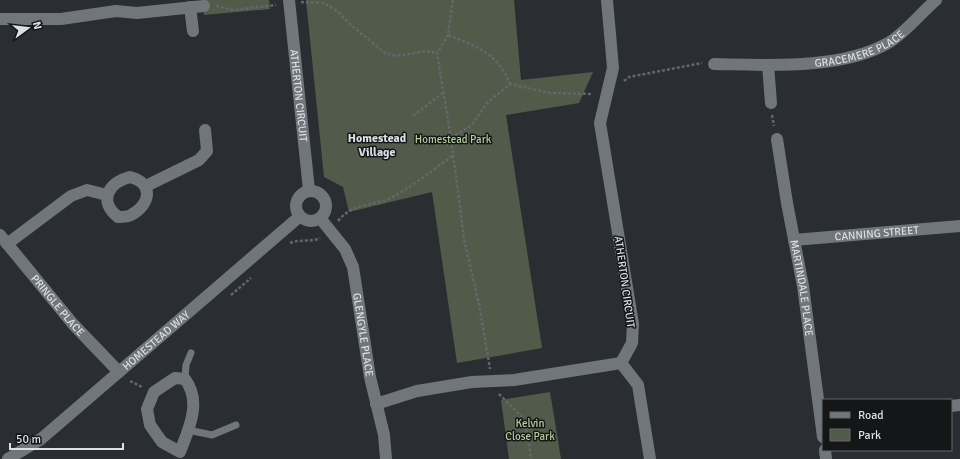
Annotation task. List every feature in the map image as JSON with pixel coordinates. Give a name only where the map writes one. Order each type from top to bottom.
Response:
[{"type":"street","name":"ATHERTON CIRCUIT","points":[[607,0],[613,68],[600,123],[633,324],[632,343],[621,364]]},
{"type":"street","name":"GRACEMERE PLACE","points":[[714,64],[768,65],[840,60],[869,53],[890,42],[936,0]]},
{"type":"street","name":"ATHERTON CIRCUIT","points":[[289,2],[309,190]]},
{"type":"street","points":[[0,19],[61,19],[115,6],[137,13],[204,6]]},
{"type":"street","points":[[190,8],[193,31]]},
{"type":"street","points":[[768,65],[771,103]]},
{"type":"street","points":[[146,186],[199,160],[207,151],[205,130]]},
{"type":"street","name":"MARTINDALE PLACE","points":[[777,139],[803,286],[822,423]]},
{"type":"street","points":[[130,177],[141,180],[146,186],[147,198],[143,206],[130,216],[118,217],[111,211],[106,203],[107,195],[119,180],[130,177]]},
{"type":"street","points":[[3,240],[70,196],[87,190],[107,195]]},
{"type":"street","points":[[309,190],[319,193],[326,201],[325,212],[320,218],[310,222],[299,216],[295,207],[298,197],[309,190]]},
{"type":"street","name":"HOMESTEAD WAY","points":[[8,459],[41,439],[299,216]]},
{"type":"street","name":"GLENGYLE PLACE","points":[[320,218],[345,249],[353,267],[370,377],[384,435],[386,459]]},
{"type":"street","name":"CANNING STREET","points":[[794,240],[960,226]]},
{"type":"street","name":"PRINGLE PLACE","points":[[3,240],[73,324],[119,372]]},
{"type":"street","points":[[376,404],[416,391],[472,382],[514,380],[621,364],[638,385],[650,459]]},
{"type":"street","points":[[175,378],[185,379],[192,389],[194,413],[180,455],[162,442],[150,425],[147,410],[154,392],[175,378]]},
{"type":"lane","points":[[185,379],[186,365],[192,353]]},
{"type":"lane","points":[[188,430],[212,435],[236,425]]},
{"type":"path","points":[[453,0],[448,35],[437,53],[451,138],[452,156],[464,239],[479,304],[492,381],[497,392],[522,417],[528,436],[531,459]]},
{"type":"path","points":[[204,6],[213,6],[232,10],[289,2],[324,3],[337,11],[351,25],[385,53],[396,56],[426,51],[437,53]]},
{"type":"path","points":[[448,35],[477,46],[499,63],[505,70],[510,84]]},
{"type":"path","points":[[510,84],[550,93],[607,94],[629,76],[695,63],[714,64]]},
{"type":"path","points":[[451,138],[472,125],[488,102],[510,84]]},
{"type":"path","points":[[413,116],[444,91]]},
{"type":"path","points":[[771,103],[774,129],[777,139]]},
{"type":"path","points":[[287,245],[299,240],[317,240],[331,231],[342,217],[355,207],[377,203],[395,196],[452,156]]},
{"type":"path","points":[[228,297],[240,289],[256,273]]},
{"type":"path","points":[[124,386],[134,377]]},
{"type":"green space","points":[[203,0],[269,0],[270,9],[204,15]]},
{"type":"green space","name":"Homestead Park","points":[[306,0],[514,0],[521,80],[593,72],[579,103],[506,115],[542,348],[457,363],[432,192],[349,212],[343,187],[324,177]]},
{"type":"green space","name":"Kelvin Close Park","points":[[550,392],[561,459],[509,459],[501,400]]},
{"type":"district","name":"Homestead Village","points":[[377,145]]}]
